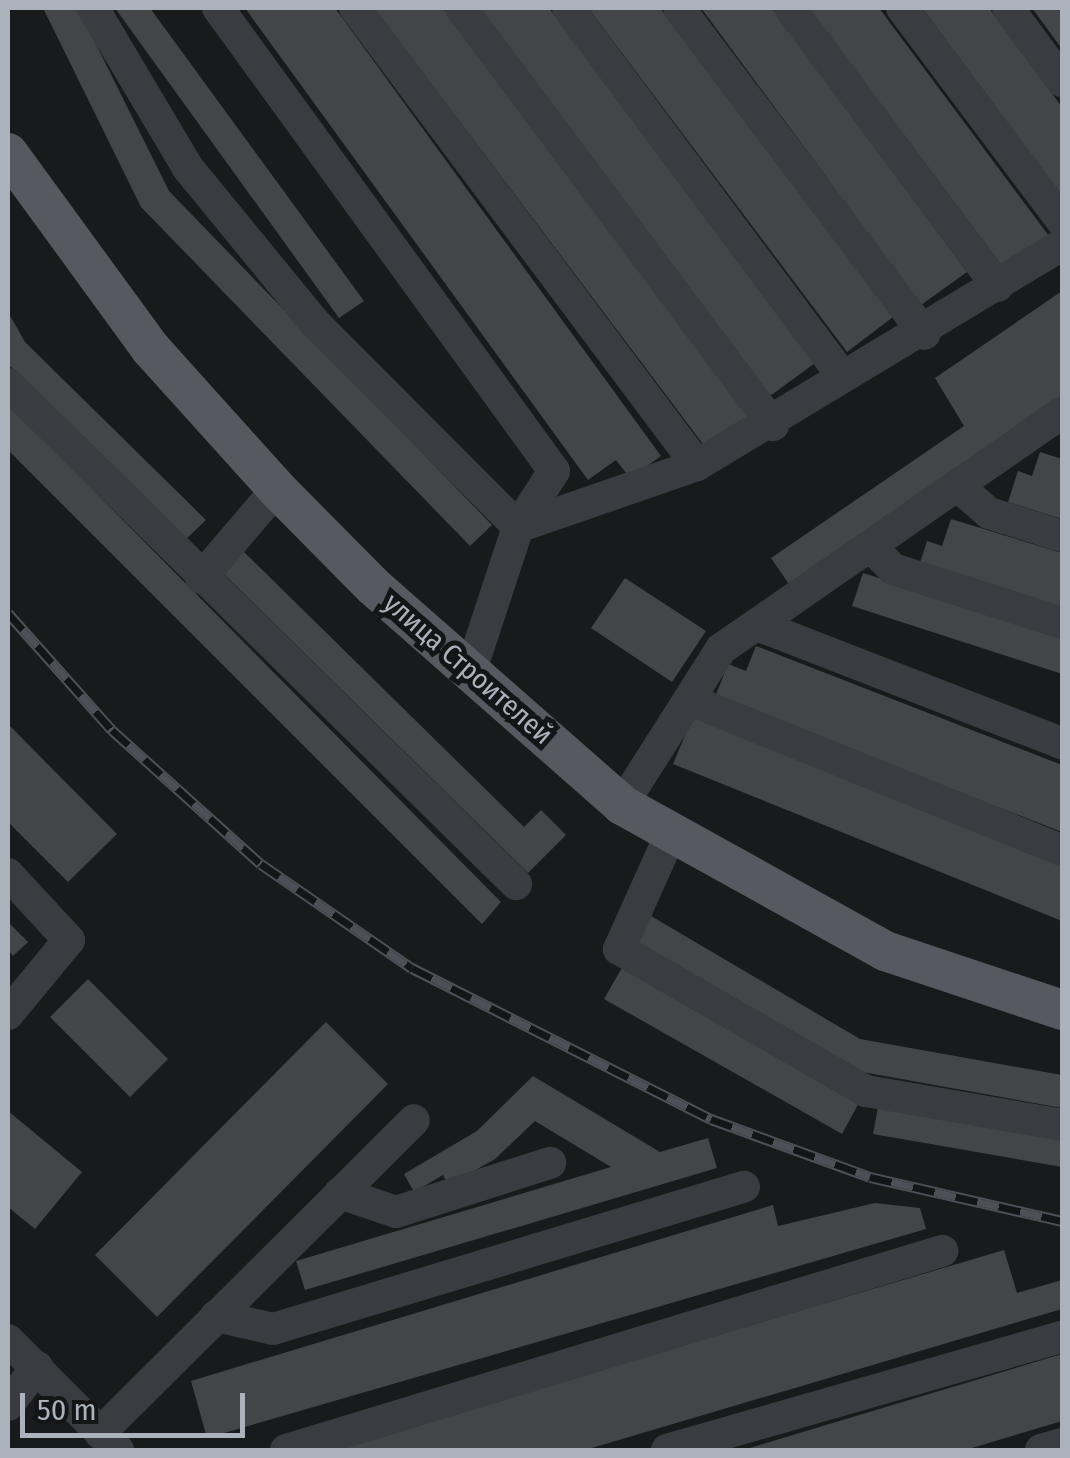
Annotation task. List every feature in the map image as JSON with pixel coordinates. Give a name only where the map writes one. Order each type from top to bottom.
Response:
[{"type":"main road","name":"улица Строителей","points":[[8,153],[150,348],[277,489],[622,804],[669,838],[884,951],[1062,1010]]},
{"type":"street","points":[[93,8],[188,168],[276,276],[518,527]]},
{"type":"street","points":[[218,8],[554,471],[518,527],[472,670]]},
{"type":"street","points":[[355,8],[697,465]]},
{"type":"street","points":[[461,8],[773,425]]},
{"type":"street","points":[[568,8],[842,375]]},
{"type":"street","points":[[679,8],[925,334]]},
{"type":"street","points":[[790,8],[997,286]]},
{"type":"street","points":[[902,8],[1062,221]]},
{"type":"street","points":[[1008,8],[1062,81]]},
{"type":"street","points":[[518,527],[697,465],[773,425],[842,375],[925,334],[1062,245]]},
{"type":"street","points":[[8,384],[200,578],[516,884]]},
{"type":"street","points":[[622,804],[721,649],[958,486],[1057,426]]},
{"type":"street","points":[[958,486],[989,513],[1062,536]]},
{"type":"street","points":[[200,578],[277,489]]},
{"type":"street","points":[[870,546],[893,570],[1062,623]]},
{"type":"street","points":[[757,625],[1062,743]]},
{"type":"street","points":[[690,700],[1062,850]]},
{"type":"street","points":[[669,838],[619,949],[866,1091],[1062,1125]]},
{"type":"street","points":[[8,874],[69,940],[8,1014]]},
{"type":"street","points":[[8,1340],[109,1442],[216,1316],[414,1120]]},
{"type":"street","points":[[340,1193],[396,1212],[550,1163]]},
{"type":"street","points":[[216,1316],[272,1329],[744,1187]]},
{"type":"street","points":[[286,1450],[942,1252]]},
{"type":"street","points":[[667,1450],[1062,1337]]},
{"type":"street","points":[[8,1405],[37,1367]]},
{"type":"street","points":[[1042,1450],[1062,1444]]},
{"type":"building","points":[[43,8],[78,8],[169,191],[492,525],[470,546],[141,207]]},
{"type":"building","points":[[115,8],[150,8],[364,301],[339,318]]},
{"type":"building","points":[[245,8],[335,8],[661,456],[630,478],[616,460],[588,480]]},
{"type":"building","points":[[374,8],[443,8],[750,415],[706,448]]},
{"type":"building","points":[[479,8],[549,8],[815,363],[770,396]]},
{"type":"building","points":[[588,8],[660,8],[893,317],[847,352]]},
{"type":"building","points":[[701,8],[772,8],[967,272],[921,305]]},
{"type":"building","points":[[809,8],[879,8],[1049,236],[1005,270]]},
{"type":"building","points":[[922,8],[989,8],[1062,107],[1062,196]]},
{"type":"building","points":[[1032,8],[1062,8],[1062,49]]},
{"type":"building","points":[[1062,291],[1062,395],[791,587],[771,558],[964,426],[935,378]]},
{"type":"building","points":[[8,312],[25,342],[206,520],[185,540],[8,364]]},
{"type":"building","points":[[8,404],[501,902],[482,924],[8,450]]},
{"type":"building","points":[[1040,452],[1062,459],[1062,519],[1008,502],[1018,471],[1032,476]]},
{"type":"building","points":[[951,519],[1062,553],[1062,611],[919,566],[927,541],[942,546]]},
{"type":"building","points":[[244,552],[524,827],[541,810],[566,835],[528,873],[223,573]]},
{"type":"building","points":[[863,573],[1062,636],[1062,674],[852,606]]},
{"type":"building","points":[[625,578],[706,631],[672,682],[591,628]]},
{"type":"building","points":[[756,646],[1062,765],[1062,832],[715,697],[728,664],[746,671]]},
{"type":"building","points":[[694,714],[1062,863],[1062,921],[673,764]]},
{"type":"building","points":[[8,724],[117,834],[68,882],[8,822]]},
{"type":"building","points":[[651,916],[860,1039],[1062,1075],[1062,1108],[846,1069],[634,944]]},
{"type":"building","points":[[8,922],[28,942],[13,956],[8,950]]},
{"type":"building","points":[[623,966],[860,1101],[842,1134],[604,999]]},
{"type":"building","points":[[88,979],[168,1059],[130,1097],[50,1017]]},
{"type":"building","points":[[326,1022],[388,1084],[157,1317],[95,1255]]},
{"type":"building","points":[[533,1076],[660,1152],[708,1138],[717,1168],[305,1290],[296,1261],[611,1167],[535,1121],[495,1159],[449,1185],[443,1175],[414,1192],[404,1174],[477,1131]]},
{"type":"building","points":[[878,1107],[1062,1139],[1062,1167],[873,1134]]},
{"type":"building","points":[[8,1111],[82,1172],[35,1229],[8,1207]]},
{"type":"building","points":[[875,1203],[920,1208],[926,1229],[207,1438],[191,1381],[773,1205],[778,1226]]},
{"type":"building","points":[[1004,1250],[1017,1293],[1062,1280],[1062,1309],[585,1450],[330,1450]]},
{"type":"building","points":[[1062,1354],[1062,1421],[965,1450],[743,1450]]},
{"type":"railway","points":[[8,613],[112,730],[261,864],[412,968],[711,1119],[870,1177],[1062,1221]]}]
